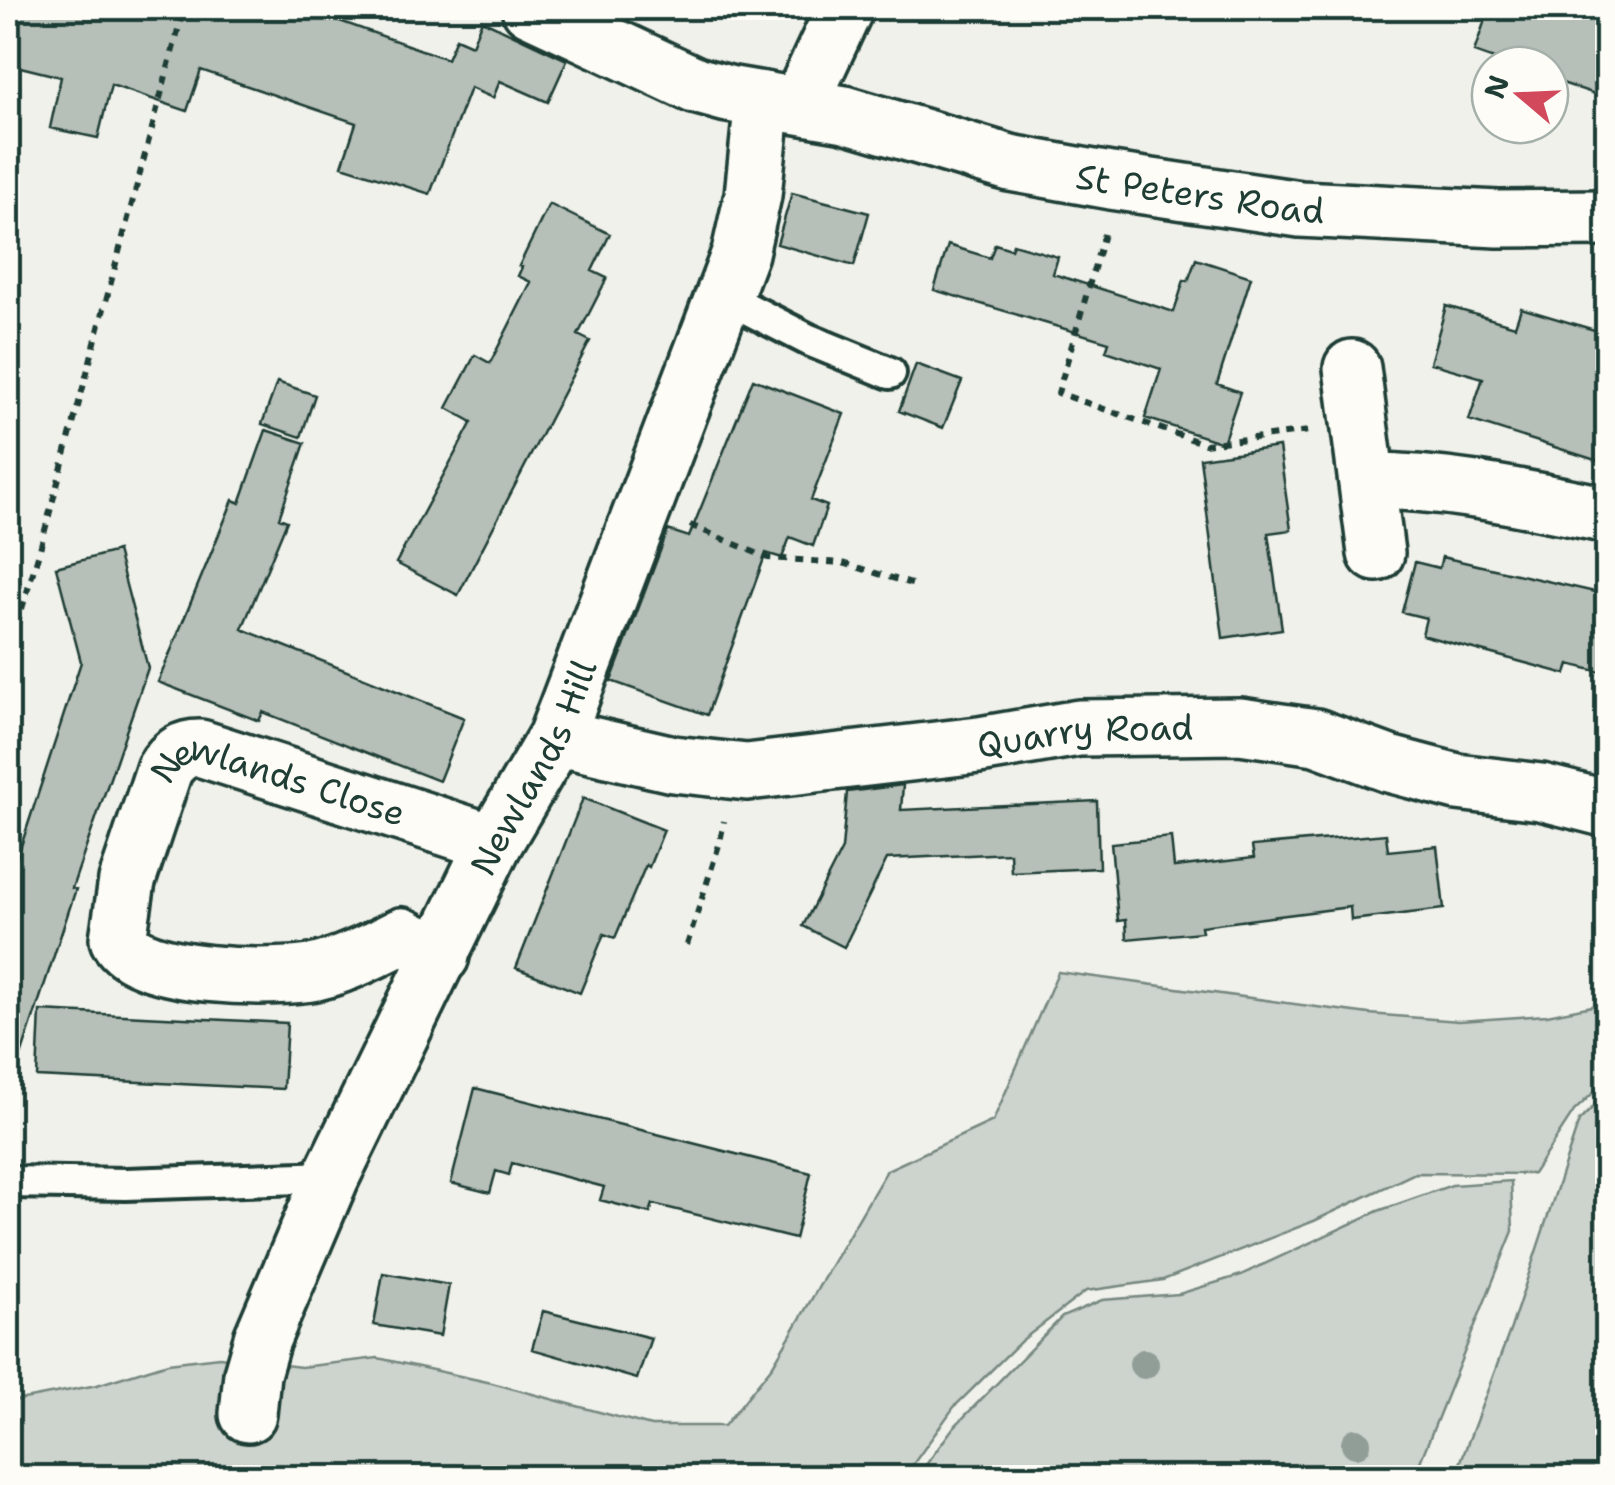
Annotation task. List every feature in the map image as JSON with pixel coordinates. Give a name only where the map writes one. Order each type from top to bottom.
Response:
[{"type":"street","name":"St Peters Road","points":[[530,8],[696,85],[891,125],[1010,163],[1300,209],[1498,219],[1608,218]]},
{"type":"street","name":"Newlands Hill","points":[[248,1414],[252,1374],[262,1340],[332,1177],[494,844],[556,737],[740,253],[782,102],[845,8]]},
{"type":"street","points":[[1352,368],[1376,553]]},
{"type":"street","points":[[1367,481],[1430,483],[1608,515]]},
{"type":"street","name":"Quarry Road","points":[[556,737],[659,762],[746,772],[979,745],[1079,728],[1226,726],[1316,738],[1389,764],[1457,782],[1541,792],[1608,809]]},
{"type":"street","name":"Newlands Close","points":[[441,956],[402,936],[334,967],[296,974],[185,972],[127,952],[118,939],[122,899],[164,770],[173,756],[200,748],[494,844]]},
{"type":"lane","points":[[723,296],[810,340],[890,374]]},
{"type":"lane","points":[[8,1182],[126,1184],[332,1177]]},
{"type":"path","points":[[8,655],[40,549],[184,8]]},
{"type":"path","points":[[1119,183],[1058,393],[1204,444],[1360,425]]},
{"type":"path","points":[[644,503],[768,558],[843,563],[918,586]]},
{"type":"path","points":[[687,945],[723,831],[715,770]]},
{"type":"shaded area","points":[[1058,972],[1369,1014],[1459,1021],[1547,1015],[1607,1003],[1607,1080],[1574,1111],[1533,1174],[1415,1173],[1314,1221],[1163,1280],[1086,1291],[1021,1341],[954,1407],[904,1477],[8,1478],[8,1402],[97,1385],[168,1363],[219,1357],[301,1367],[378,1358],[492,1383],[651,1426],[724,1426],[773,1365],[887,1170],[993,1121]]},
{"type":"shaded area","points":[[1607,1093],[1607,1477],[1455,1477],[1511,1328],[1579,1121]]},
{"type":"shaded area","points":[[1511,1181],[1513,1231],[1414,1477],[917,1477],[953,1428],[1062,1317],[1102,1300],[1179,1294],[1241,1275],[1378,1211],[1452,1185]]},
{"type":"building","points":[[8,8],[303,8],[447,59],[456,38],[472,45],[482,20],[567,60],[548,102],[500,81],[493,98],[470,88],[430,194],[342,166],[356,123],[201,70],[187,111],[111,85],[98,138],[50,128],[61,77],[8,64]]},
{"type":"building","points":[[1489,8],[1608,8],[1608,54],[1595,94],[1570,86],[1570,45],[1476,45]]},
{"type":"building","points":[[792,193],[869,213],[854,266],[777,244]]},
{"type":"building","points":[[549,204],[610,234],[592,271],[607,278],[578,335],[590,341],[458,595],[396,563],[472,422],[447,408],[475,355],[490,363],[531,282],[518,276],[522,267],[519,266]]},
{"type":"building","points":[[995,244],[1011,249],[1013,244],[1058,257],[1053,274],[1174,312],[1184,280],[1188,281],[1196,259],[1251,277],[1217,384],[1240,392],[1223,443],[1145,418],[1161,369],[1106,351],[1109,342],[934,290],[948,245],[990,258]]},
{"type":"building","points":[[1446,306],[1515,326],[1521,308],[1608,334],[1608,464],[1469,420],[1483,378],[1430,363]]},
{"type":"building","points":[[916,364],[962,381],[943,428],[899,411]]},
{"type":"building","points":[[753,379],[844,414],[811,500],[827,506],[813,546],[790,537],[782,558],[766,553],[707,715],[611,681],[668,530],[689,537]]},
{"type":"building","points":[[277,382],[315,395],[301,437],[262,424]]},
{"type":"building","points":[[266,430],[305,443],[279,518],[287,521],[242,629],[464,718],[439,781],[263,712],[259,721],[158,682],[233,500],[240,503]]},
{"type":"building","points":[[1279,447],[1291,530],[1268,533],[1282,629],[1223,638],[1200,458]]},
{"type":"building","points":[[117,551],[148,668],[72,888],[76,889],[16,1071],[8,1070],[8,886],[81,662],[56,567]]},
{"type":"building","points":[[1442,557],[1608,595],[1608,674],[1569,664],[1566,674],[1422,635],[1426,618],[1402,612],[1415,562],[1439,568]]},
{"type":"building","points":[[903,785],[901,810],[1097,801],[1099,868],[1011,872],[1010,853],[887,859],[844,947],[803,926],[842,849],[847,792]]},
{"type":"building","points":[[583,798],[664,830],[615,938],[604,934],[580,993],[516,968]]},
{"type":"building","points":[[1386,834],[1388,851],[1437,846],[1444,909],[1351,920],[1350,907],[1201,926],[1202,932],[1127,939],[1126,920],[1118,921],[1111,843],[1171,837],[1174,867],[1254,858],[1252,846]]},
{"type":"building","points":[[40,1011],[287,1023],[283,1089],[37,1077]]},
{"type":"building","points":[[475,1088],[811,1173],[795,1239],[653,1204],[650,1213],[600,1200],[604,1187],[512,1163],[509,1175],[496,1171],[490,1193],[451,1183]]},
{"type":"building","points":[[383,1273],[449,1285],[440,1336],[374,1325]]},
{"type":"building","points":[[543,1311],[651,1338],[637,1379],[532,1349]]}]
